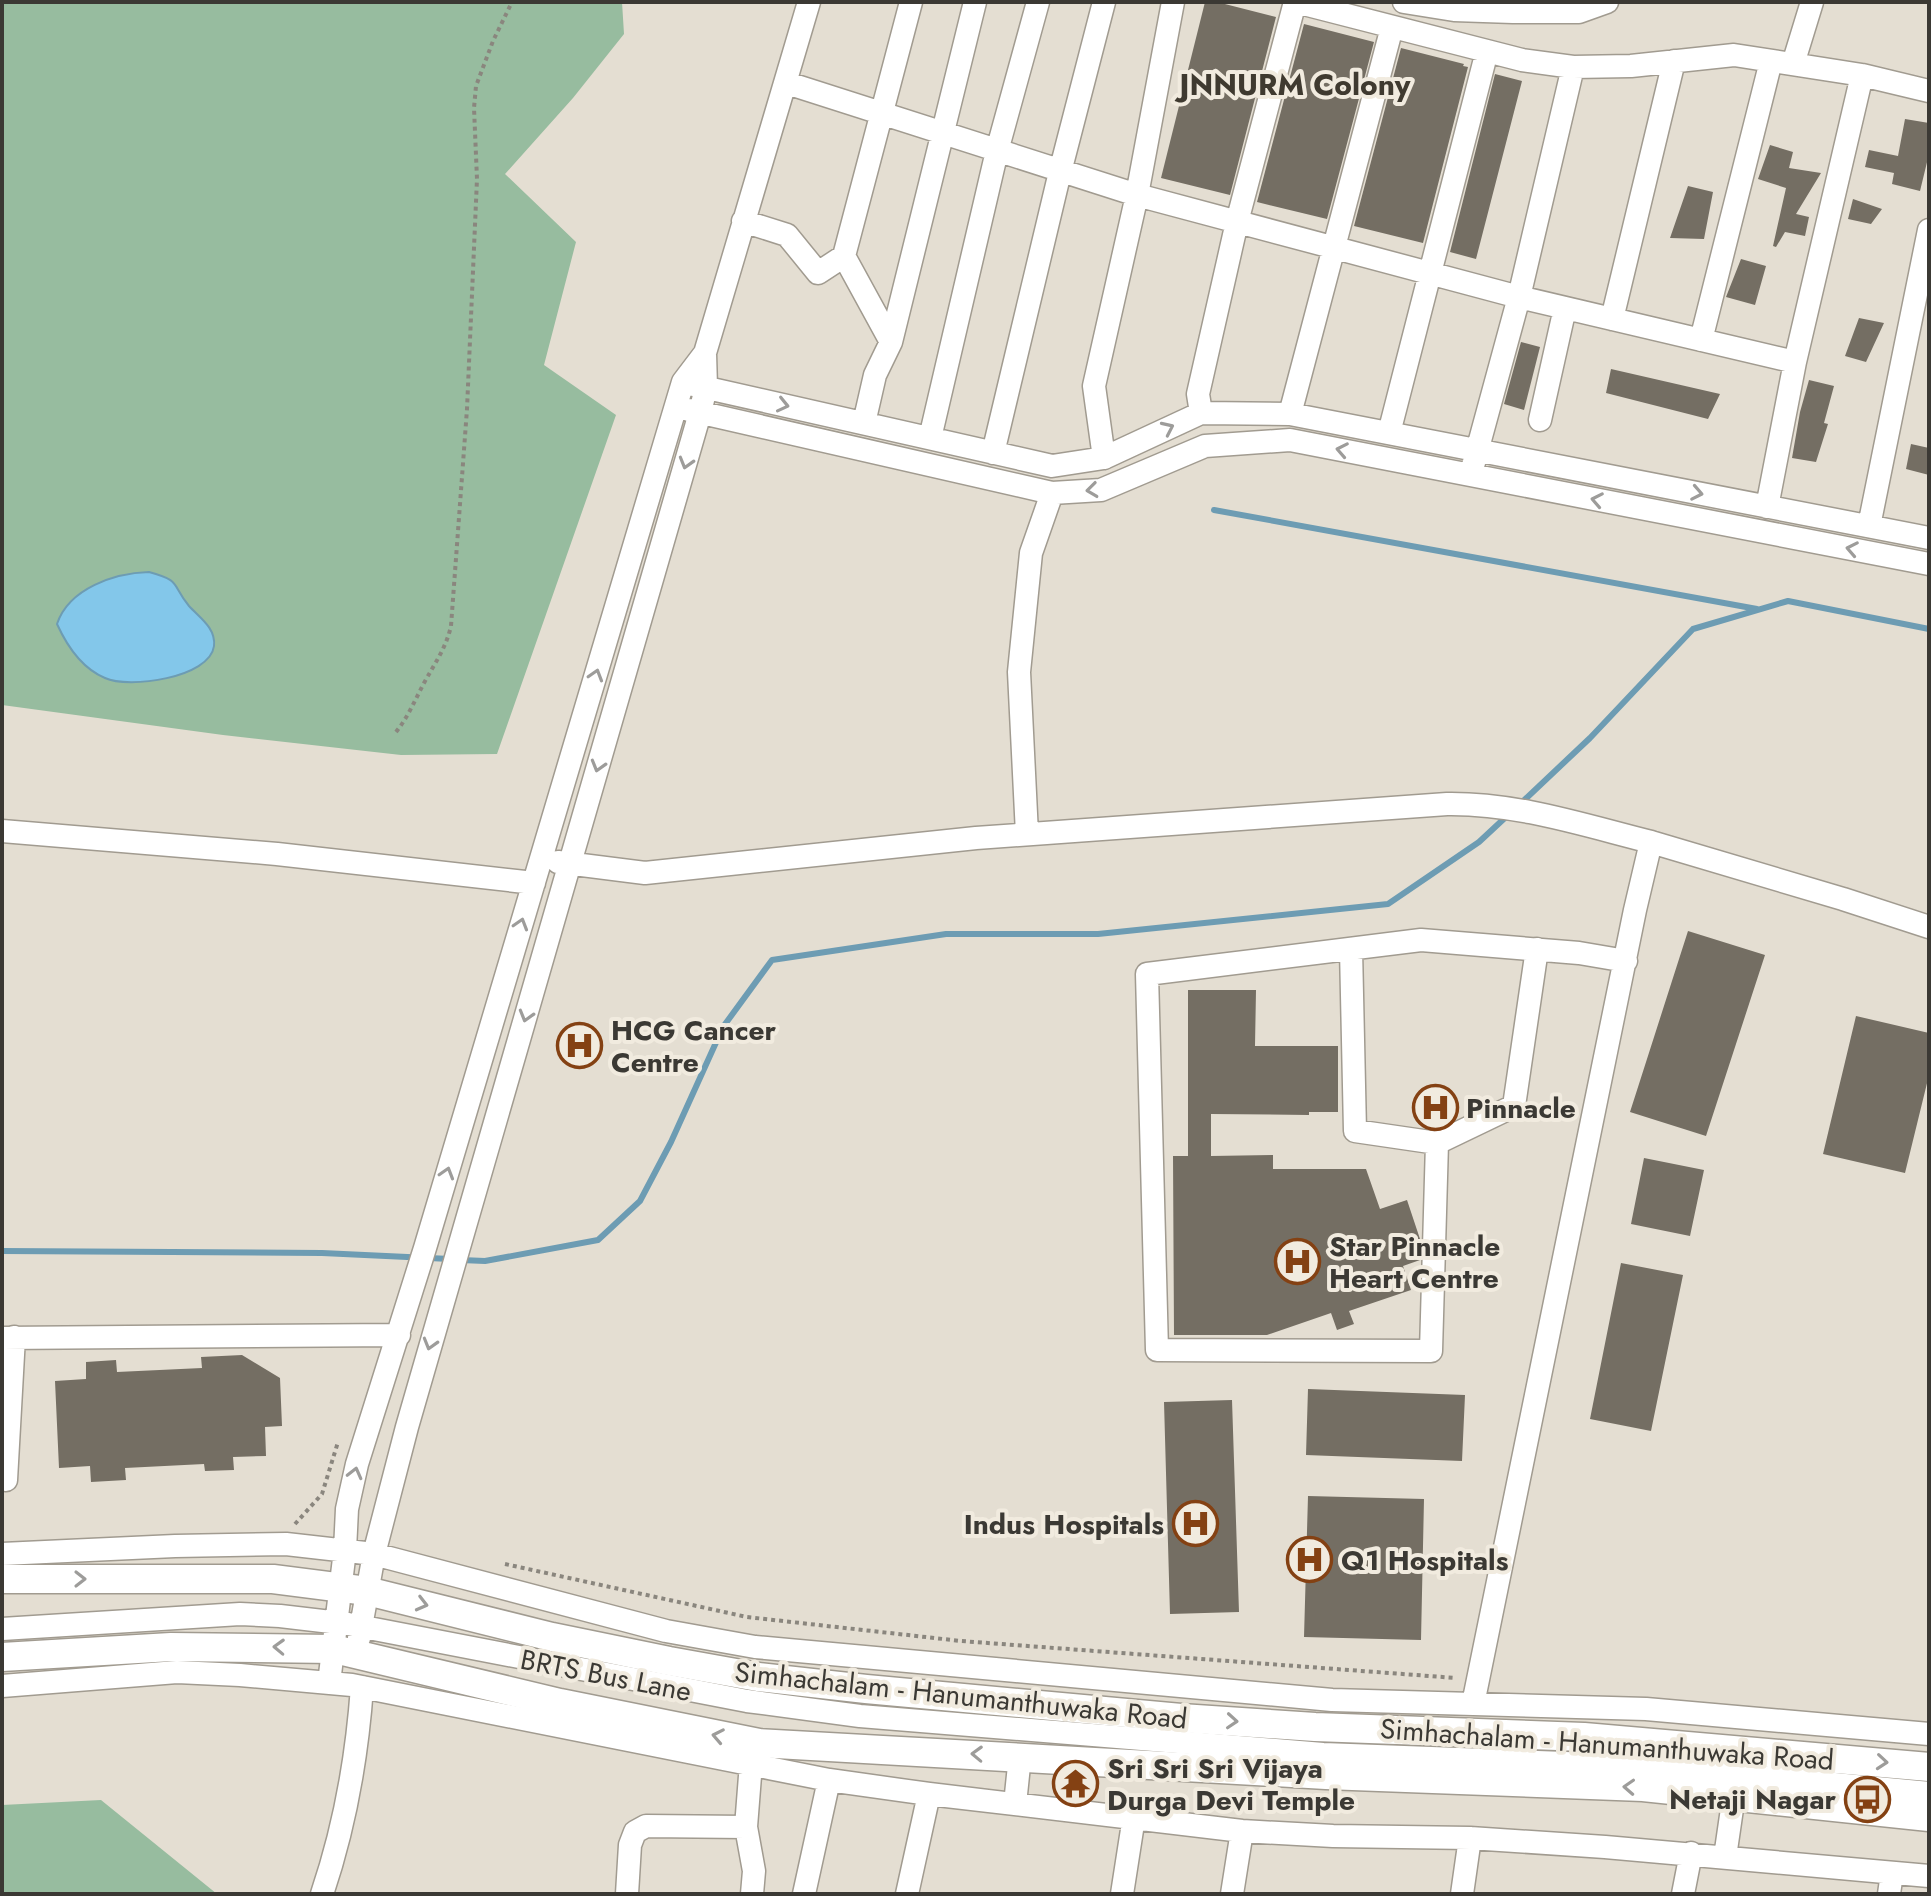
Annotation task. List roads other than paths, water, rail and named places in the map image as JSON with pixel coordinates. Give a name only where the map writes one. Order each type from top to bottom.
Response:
[{"type":"main road","name":"Simhachalam - Hanumanthuwaka Road","points":[[2,1579],[273,1579],[354,1589],[552,1637],[758,1677],[1181,1718],[1315,1727],[1584,1737],[1929,1767]]},
{"type":"main road","name":"Simhachalam - Hanumanthuwaka Road","points":[[2,1657],[347,1638],[560,1703],[759,1743],[1326,1775],[1643,1787],[1929,1817]]},
{"type":"street","points":[[354,1589],[374,1554],[455,1260],[700,413],[706,387],[705,353],[809,2]]},
{"type":"street","points":[[743,221],[787,235],[818,273],[844,256],[911,2]]},
{"type":"street","points":[[864,423],[875,375],[891,342],[975,2]]},
{"type":"street","points":[[930,438],[997,151],[1038,2]]},
{"type":"street","points":[[993,453],[1104,2]]},
{"type":"street","points":[[1104,458],[1094,386],[1137,195],[1173,2]]},
{"type":"street","points":[[1201,413],[1198,394],[1237,222],[1295,2],[1522,60],[1573,67],[1631,66],[1734,55],[1862,75],[1929,91]]},
{"type":"street","points":[[1404,2],[1454,10],[1513,12],[1579,12],[1607,2]]},
{"type":"street","points":[[1701,340],[1782,62],[1812,2]]},
{"type":"street","points":[[1290,414],[1392,27]]},
{"type":"street","points":[[1389,433],[1487,51]]},
{"type":"street","points":[[1612,319],[1674,61]]},
{"type":"street","points":[[1470,475],[1519,297],[1573,67]]},
{"type":"street","points":[[1767,507],[1795,362],[1862,75]]},
{"type":"street","points":[[787,83],[1137,195],[1519,297],[1795,362]]},
{"type":"street","points":[[1869,526],[1929,230]]},
{"type":"street","points":[[844,256],[891,342]]},
{"type":"street","points":[[1540,420],[1565,308]]},
{"type":"street","points":[[329,1683],[347,1638],[354,1589],[345,1550],[347,1509],[357,1464],[399,1335],[683,382],[705,353]]},
{"type":"street","points":[[683,382],[1052,466],[1104,458],[1201,413],[1290,414],[1929,538]]},
{"type":"street","points":[[676,406],[1052,493],[1101,490],[1205,446],[1290,440],[1929,564]]},
{"type":"street","points":[[1027,834],[1019,672],[1031,553],[1052,493]]},
{"type":"street","points":[[541,859],[645,873],[1027,834],[1478,804],[1519,809],[1651,842],[1800,885],[1929,927]]},
{"type":"street","points":[[2,831],[277,854],[534,883]]},
{"type":"street","points":[[1473,1704],[1651,842]]},
{"type":"street","points":[[1437,1143],[1431,1351],[1157,1350],[1147,974],[1421,940],[1579,953],[1626,961]]},
{"type":"street","points":[[1351,949],[1355,1131],[1437,1143],[1514,1106],[1537,949]]},
{"type":"street","points":[[6,1480],[8,1338],[399,1335]]},
{"type":"street","points":[[2,1554],[286,1544],[374,1554],[666,1631],[755,1647],[1332,1700],[1646,1709],[1929,1734]]},
{"type":"street","name":"BRTS Bus Lane","points":[[2,1629],[240,1614],[347,1638],[860,1716],[1323,1754],[1647,1766],[1929,1793]]},
{"type":"street","points":[[322,1894],[348,1806],[358,1742],[357,1686],[347,1638]]},
{"type":"street","points":[[2,1686],[177,1672],[329,1683],[829,1780],[929,1794],[1242,1831],[1470,1838],[1691,1853],[1890,1883],[1929,1876]]},
{"type":"street","points":[[1015,1804],[1020,1756]]},
{"type":"street","points":[[751,1763],[746,1827],[754,1871],[752,1894]]},
{"type":"street","points":[[804,1894],[829,1780]]},
{"type":"street","points":[[907,1894],[929,1794]]},
{"type":"street","points":[[1725,1857],[1734,1795]]},
{"type":"street","points":[[1122,1894],[1134,1817]]},
{"type":"street","points":[[627,1894],[630,1845],[635,1832],[646,1826],[746,1827]]},
{"type":"street","points":[[1232,1894],[1242,1831]]},
{"type":"street","points":[[1462,1894],[1470,1838]]},
{"type":"street","points":[[1683,1894],[1691,1853]]},
{"type":"water","points":[[149,572],[175,584],[189,606],[210,629],[214,646],[209,657],[184,673],[149,681],[116,681],[96,674],[76,656],[65,640],[57,624],[63,611],[82,592],[108,579]]},
{"type":"waterway","points":[[1214,510],[1757,609]]},
{"type":"waterway","points":[[1519,805],[1590,738],[1693,629],[1788,601],[1929,629]]},
{"type":"waterway","points":[[461,1260],[485,1261],[598,1240],[640,1201],[671,1142],[723,1027],[772,960],[946,934],[1098,934],[1388,904],[1479,842],[1508,815]]},
{"type":"waterway","points":[[2,1251],[322,1253],[450,1259]]},
{"type":"place","name":"HCG Cancer Centre","points":[[580,1046]]},
{"type":"place","name":"Pinnacle","points":[[1435,1108]]},
{"type":"place","name":"Star Pinnacle Heart Centre","points":[[1298,1262]]},
{"type":"place","name":"Indus Hospitals","points":[[1195,1524]]},
{"type":"place","name":"Q1 Hospitals","points":[[1310,1560]]},
{"type":"place","name":"Sri Sri Sri Vijaya Durga Devi Temple","points":[[1076,1784]]},
{"type":"place","name":"Netaji Nagar","points":[[1867,1799]]},
{"type":"district","name":"JNNURM Colony","points":[[1295,85]]}]
